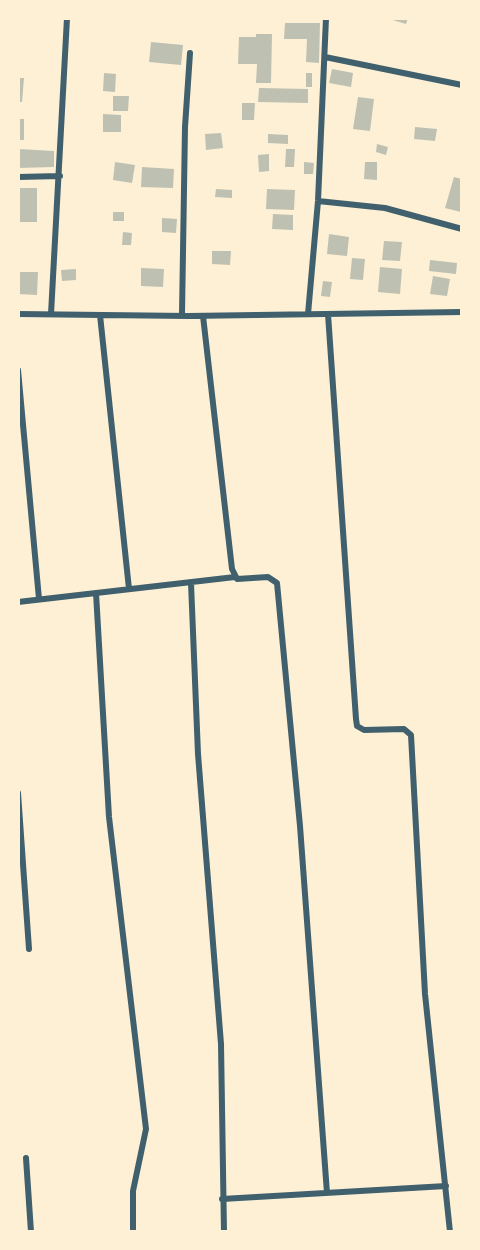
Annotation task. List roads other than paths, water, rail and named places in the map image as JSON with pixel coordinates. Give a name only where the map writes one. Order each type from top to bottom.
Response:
[{"type":"street","points":[[51,314],[67,18]]},
{"type":"street","points":[[308,314],[318,201],[326,18]]},
{"type":"street","points":[[182,314],[185,127],[190,53]]},
{"type":"street","points":[[325,57],[462,85]]},
{"type":"street","points":[[18,177],[60,176]]},
{"type":"street","points":[[318,201],[385,208],[462,229]]},
{"type":"street","points":[[18,314],[203,316],[462,312]]},
{"type":"street","points":[[328,314],[357,726],[364,730],[405,729],[411,735],[425,994],[450,1232]]},
{"type":"street","points":[[100,315],[129,589]]},
{"type":"street","points":[[203,316],[235,578]]},
{"type":"street","points":[[18,370],[39,599]]},
{"type":"street","points":[[18,602],[235,578],[268,577],[277,583],[300,826],[327,1193]]},
{"type":"street","points":[[191,583],[198,754],[221,1044],[224,1232]]},
{"type":"street","points":[[96,593],[109,817],[146,1129],[134,1191],[133,1232]]},
{"type":"street","points":[[18,792],[30,949]]},
{"type":"street","points":[[26,1158],[31,1232]]},
{"type":"street","points":[[222,1199],[446,1186]]}]
